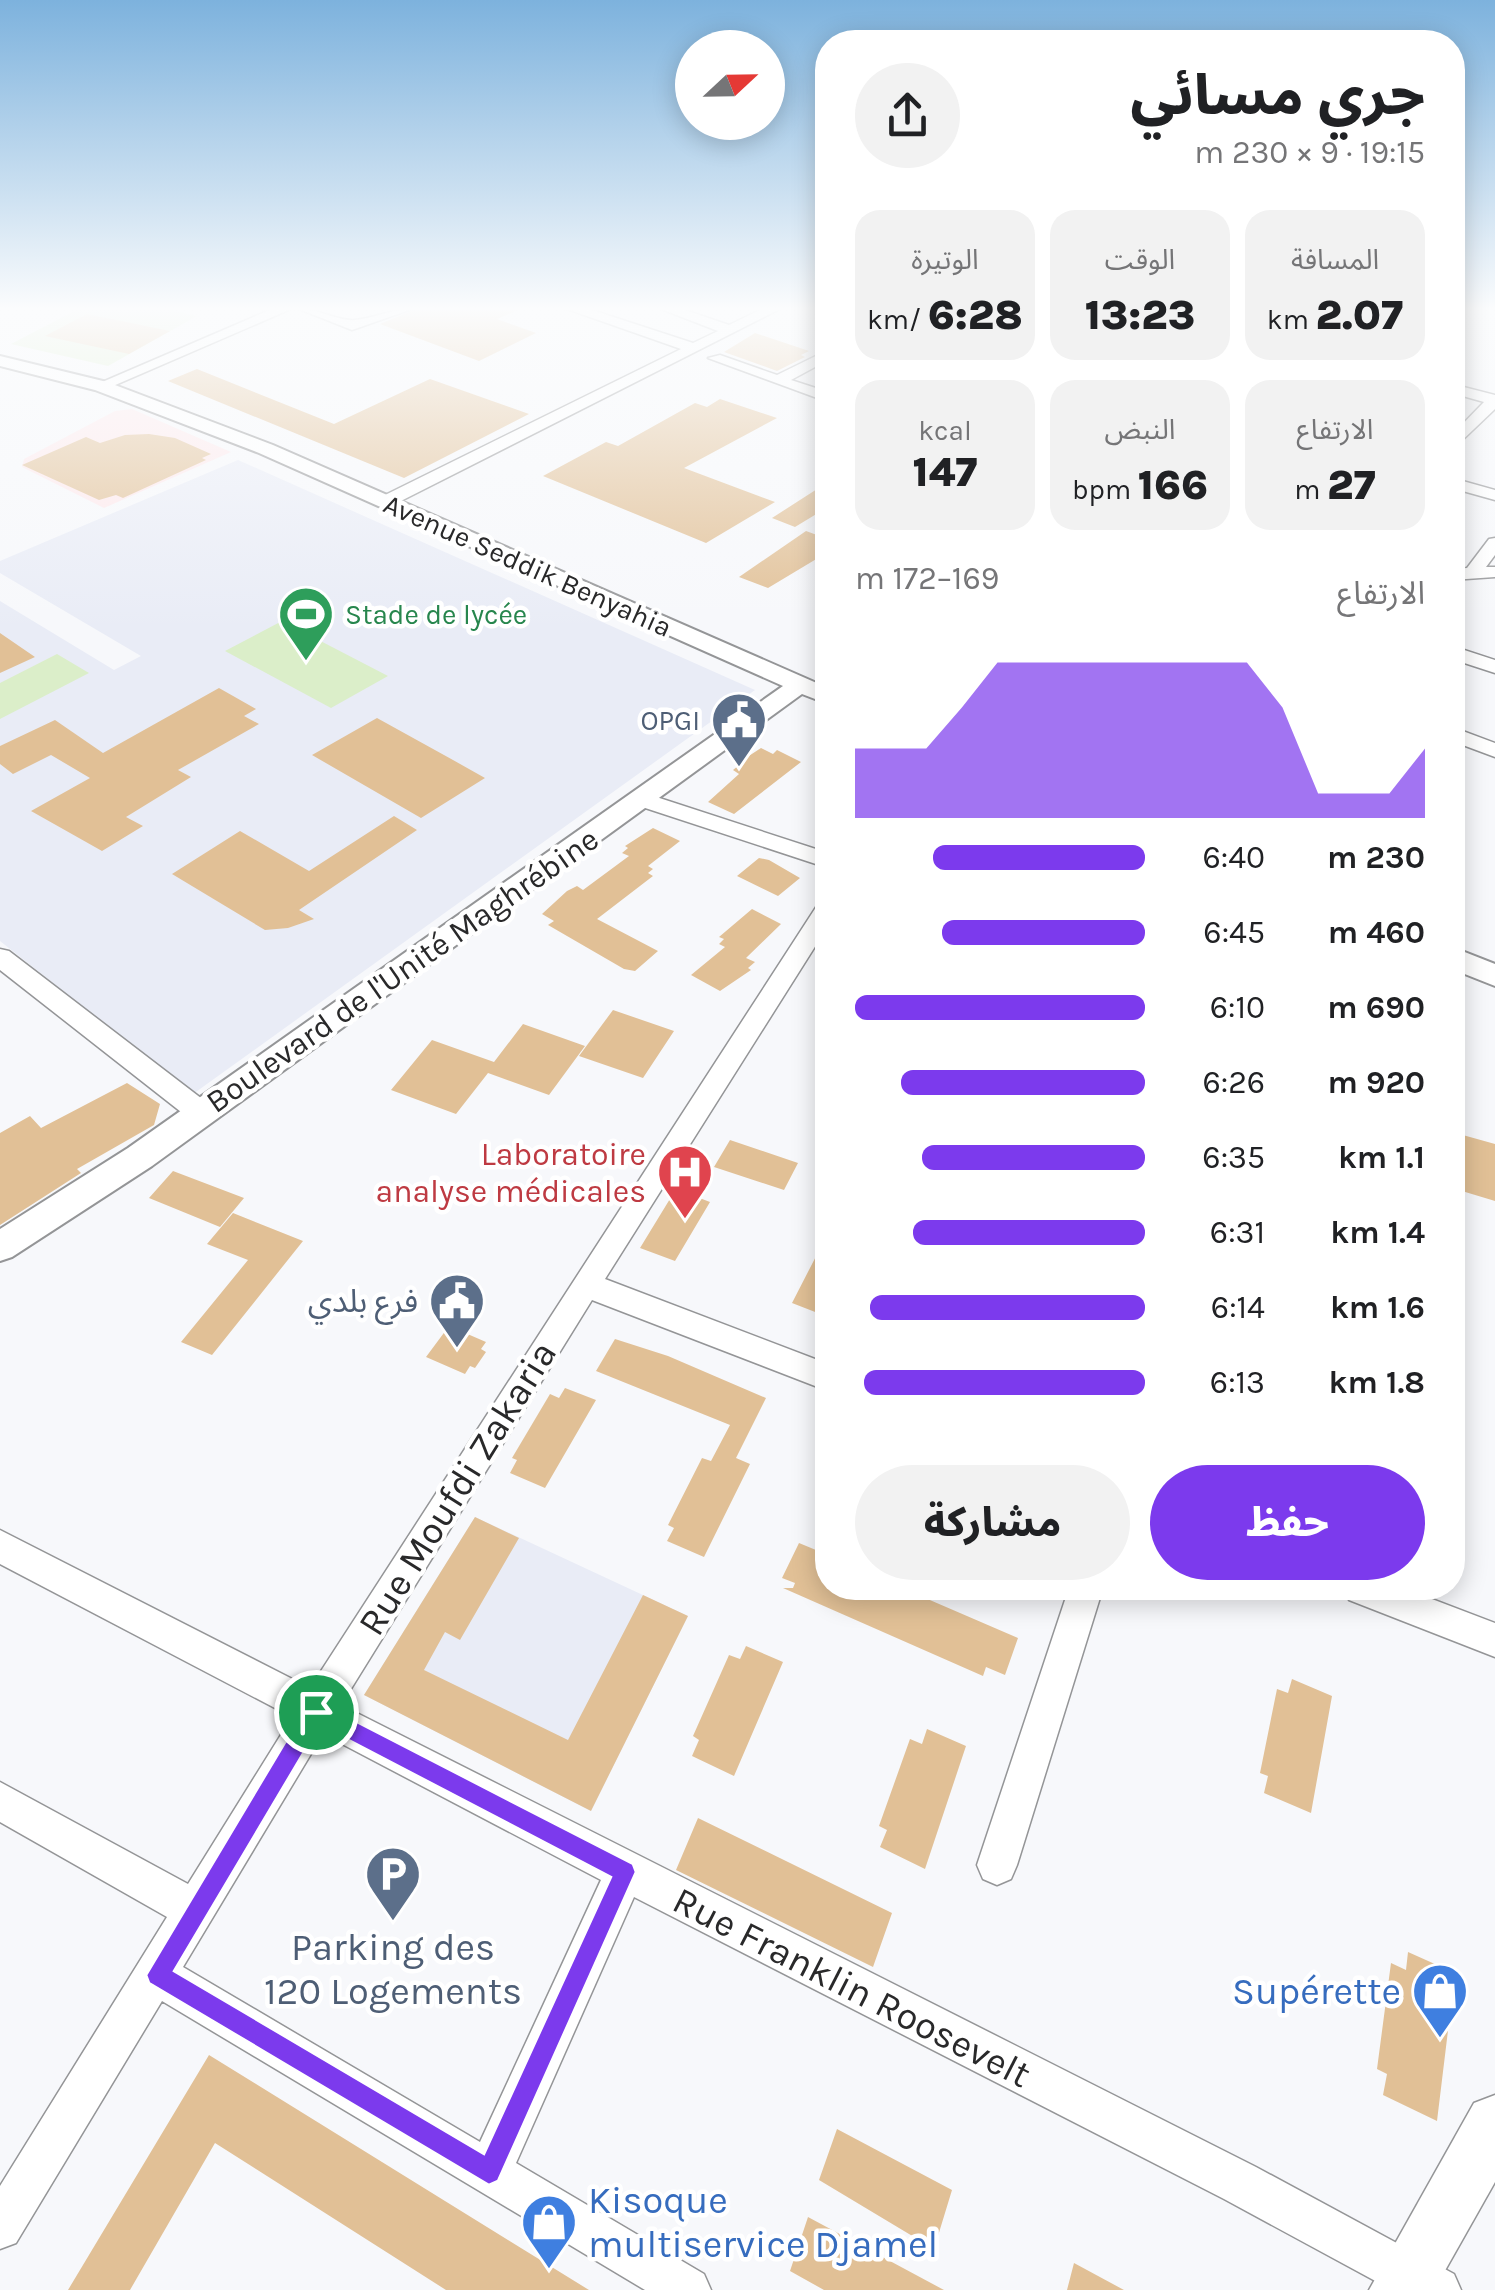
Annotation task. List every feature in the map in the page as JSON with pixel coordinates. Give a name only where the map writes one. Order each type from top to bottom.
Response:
[{"type":"main road","points":[[1415,2285],[1495,2124]]},
{"type":"street","name":"Avenue Seddik Benyahia","points":[[180,416],[266,448],[815,689]]},
{"type":"street","points":[[385,502],[557,416]]},
{"type":"street","points":[[1465,487],[1495,495]]},
{"type":"street","points":[[1465,572],[1495,543]]},
{"type":"street","points":[[1465,575],[1495,572]]},
{"type":"street","points":[[1465,654],[1495,639]]},
{"type":"street","points":[[1465,657],[1495,666]]},
{"type":"street","name":"Boulevard de l'Unité Maghrébine","points":[[0,1248],[86,1194],[641,799],[815,692]]},
{"type":"street","points":[[1465,738],[1495,750]]},
{"type":"street","points":[[641,799],[815,857]]},
{"type":"street","name":"Rue Moufdi Zakaria","points":[[0,2227],[316,1712],[815,927]]},
{"type":"street","points":[[0,957],[200,1112]]},
{"type":"street","points":[[1465,963],[1495,976]]},
{"type":"street","points":[[1465,982],[1495,995]]},
{"type":"street","points":[[585,1284],[815,1373]]},
{"type":"street","name":"Rue Franklin Roosevelt","points":[[0,1546],[625,1872],[1240,2183],[1415,2285]]},
{"type":"street","points":[[997,1866],[1082,1600]]},
{"type":"street","points":[[1392,1600],[1495,1640]]},
{"type":"street","points":[[0,1801],[196,1911]]},
{"type":"street","points":[[489,2172],[625,1872]]},
{"type":"street","points":[[158,1975],[688,2290]]},
{"type":"shaded area","points":[[106,416],[148,416],[231,452],[104,508],[22,467],[24,459]]},
{"type":"shaded area","points":[[238,460],[755,690],[193,1094],[0,941],[0,601],[114,670],[141,656],[0,573],[0,561]]},
{"type":"shaded area","points":[[475,1517],[688,1616],[591,1811],[364,1695]]},
{"type":"green space","name":"Stade de lycée","points":[[282,621],[388,676],[331,708],[225,651]]},
{"type":"green space","points":[[57,654],[89,673],[0,719],[0,683]]},
{"type":"building","points":[[253,416],[314,416],[334,424],[351,416],[525,416],[404,478]]},
{"type":"building","points":[[672,416],[777,418],[684,468],[775,502],[706,543],[543,476],[606,442],[618,446]]},
{"type":"building","points":[[125,435],[175,438],[211,454],[202,458],[206,460],[123,498],[116,495],[99,500],[22,465],[86,437],[100,443]]},
{"type":"building","points":[[815,490],[815,515],[795,527],[772,518]]},
{"type":"building","points":[[806,531],[815,534],[815,560],[768,588],[739,577]]},
{"type":"building","points":[[0,633],[35,657],[0,673]]},
{"type":"building","points":[[219,688],[256,709],[244,716],[259,724],[178,770],[191,777],[126,817],[143,826],[102,851],[31,811],[90,778],[51,755],[13,774],[0,764],[0,746],[55,720],[103,753]]},
{"type":"building","points":[[377,718],[485,778],[421,818],[312,755]]},
{"type":"building","points":[[761,748],[773,754],[777,750],[801,762],[734,814],[708,802],[739,774],[733,770],[738,766],[735,765]]},
{"type":"building","points":[[394,816],[417,830],[299,910],[314,919],[288,928],[265,930],[172,874],[240,831],[309,871]]},
{"type":"building","points":[[653,828],[680,841],[648,866],[653,869],[648,873],[653,876],[597,919],[658,951],[635,971],[624,969],[548,925],[554,921],[542,914],[567,891],[577,886],[583,890],[629,856],[622,853],[628,848],[625,846]]},
{"type":"building","points":[[759,858],[800,878],[778,896],[737,876]]},
{"type":"building","points":[[752,909],[781,924],[746,958],[755,962],[748,968],[751,970],[720,991],[691,975],[725,947],[719,944],[724,939],[719,937]]},
{"type":"building","points":[[613,1010],[674,1031],[643,1078],[579,1056]]},
{"type":"building","points":[[523,1024],[585,1046],[549,1095],[488,1073],[456,1114],[391,1090],[432,1040],[494,1062]]},
{"type":"building","points":[[127,1083],[160,1104],[154,1125],[77,1169],[81,1173],[0,1225],[0,1133],[30,1116],[41,1128]]},
{"type":"building","points":[[1465,1136],[1495,1144],[1495,1201],[1465,1192]]},
{"type":"building","points":[[730,1140],[798,1163],[784,1190],[714,1167]]},
{"type":"building","points":[[173,1171],[244,1198],[220,1227],[149,1198]]},
{"type":"building","points":[[676,1189],[710,1202],[675,1261],[640,1248]]},
{"type":"building","points":[[233,1213],[303,1241],[212,1355],[181,1342],[248,1260],[207,1244]]},
{"type":"building","points":[[815,1258],[815,1312],[792,1303]]},
{"type":"building","name":"فرع بلدي","points":[[449,1326],[486,1342],[481,1349],[486,1352],[475,1368],[470,1366],[465,1374],[426,1357]]},
{"type":"building","points":[[615,1339],[668,1356],[766,1398],[736,1458],[750,1464],[704,1557],[667,1541],[674,1528],[668,1525],[702,1458],[711,1461],[730,1425],[596,1371]]},
{"type":"building","points":[[565,1388],[596,1400],[545,1488],[510,1473],[517,1460],[512,1458],[550,1394],[559,1398]]},
{"type":"building","points":[[475,1517],[519,1538],[460,1640],[445,1632],[424,1670],[568,1740],[643,1595],[688,1616],[591,1811],[364,1695]]},
{"type":"building","points":[[799,1543],[815,1550],[815,1600],[930,1600],[1018,1638],[1005,1675],[986,1667],[983,1676],[783,1588],[793,1588],[795,1583],[782,1578]]},
{"type":"building","points":[[746,1646],[783,1662],[734,1776],[692,1756],[699,1740],[693,1736],[729,1655],[740,1659]]},
{"type":"building","points":[[1292,1679],[1332,1696],[1311,1813],[1264,1793],[1268,1776],[1260,1773],[1277,1689],[1288,1693]]},
{"type":"building","points":[[927,1729],[966,1746],[925,1869],[880,1847],[887,1830],[879,1826],[910,1739],[922,1744]]},
{"type":"building","points":[[698,1818],[892,1913],[873,1967],[676,1870]]},
{"type":"building","points":[[1408,1952],[1455,1973],[1437,2121],[1383,2095],[1387,2074],[1377,2069],[1391,1963],[1406,1970]]},
{"type":"building","points":[[209,2055],[589,2290],[446,2290],[215,2143],[130,2290],[68,2290]]},
{"type":"building","points":[[837,2129],[952,2190],[934,2249],[819,2180]]},
{"type":"building","points":[[808,2217],[944,2290],[824,2290],[790,2271]]},
{"type":"building","points":[[1074,2263],[1124,2290],[1067,2290]]},
{"type":"place","name":"Stade de lycée","points":[[306,663]]},
{"type":"place","name":"OPGI","points":[[739,769]]},
{"type":"place","name":"Laboratoire analyse médicales","points":[[685,1221]]},
{"type":"place","name":"فرع بلدي","points":[[457,1350]]},
{"type":"place","name":"Parking des 120 Logements","points":[[393,1923]]},
{"type":"place","name":"Supérette","points":[[1440,2040]]},
{"type":"place","name":"Kisoque multiservice Djamel","points":[[549,2271]]},
{"type":"route","points":[[316,1712],[625,1872],[489,2172],[158,1975],[316,1712]]}]
